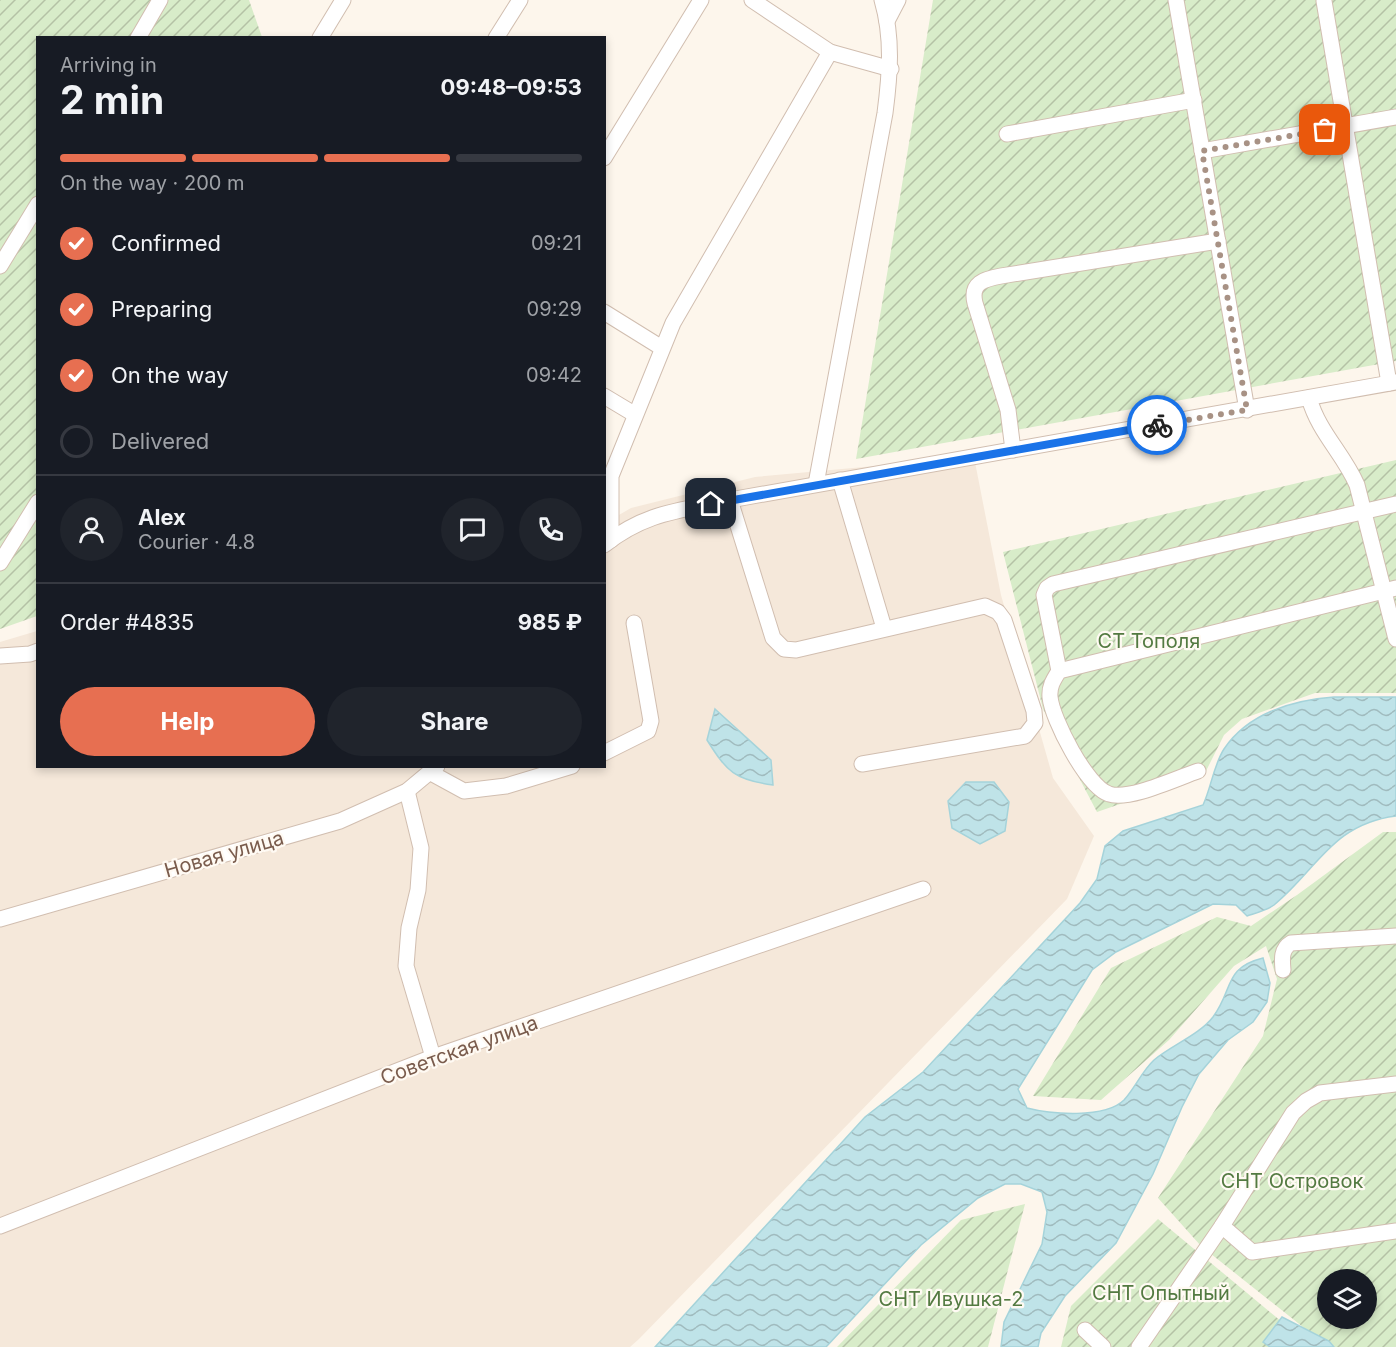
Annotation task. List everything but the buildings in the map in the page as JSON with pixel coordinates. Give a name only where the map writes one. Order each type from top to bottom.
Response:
[{"type":"street","points":[[139,36],[160,0]]},
{"type":"street","points":[[321,36],[343,0]]},
{"type":"street","points":[[497,36],[520,0]]},
{"type":"street","points":[[606,155],[701,0]]},
{"type":"street","points":[[752,0],[830,52],[891,69]]},
{"type":"street","points":[[816,484],[885,113],[891,69],[887,21],[882,0]]},
{"type":"street","points":[[887,21],[898,0]]},
{"type":"street","points":[[1176,0],[1247,410]]},
{"type":"street","points":[[608,543],[628,527],[653,516],[730,500],[1392,383],[1324,1]]},
{"type":"street","points":[[608,543],[611,476],[634,414],[673,324],[830,52]]},
{"type":"street","points":[[1007,134],[1194,100]]},
{"type":"street","points":[[1202,151],[1396,117]]},
{"type":"street","points":[[0,266],[36,207]]},
{"type":"street","points":[[1013,450],[1008,410],[972,293],[976,285],[985,279],[1001,276],[1218,241]]},
{"type":"street","points":[[606,313],[663,348]]},
{"type":"street","points":[[606,397],[634,414]]},
{"type":"street","points":[[1309,398],[1317,424],[1352,472],[1390,589],[1396,639]]},
{"type":"street","points":[[840,480],[884,628]]},
{"type":"street","points":[[730,500],[773,638],[784,649],[796,650],[985,606],[992,608],[1004,620],[1034,711],[1035,723],[1025,736],[862,764]]},
{"type":"street","points":[[1059,671],[1044,595],[1047,588],[1053,584],[1396,504]]},
{"type":"street","points":[[0,563],[36,505]]},
{"type":"street","points":[[1198,771],[1128,795],[1107,794],[1091,781],[1056,717],[1050,697],[1051,683],[1059,671],[1390,589]]},
{"type":"street","points":[[606,752],[648,731],[651,721],[634,623]]},
{"type":"street","points":[[0,656],[36,651]]},
{"type":"street","points":[[434,770],[464,791],[506,786],[565,768]]},
{"type":"street","name":"Новая улица","points":[[0,919],[340,820],[407,791],[434,770]]},
{"type":"street","points":[[407,791],[421,848],[418,890],[409,928],[406,966],[433,1057]]},
{"type":"street","name":"Советская улица","points":[[0,1226],[433,1057],[923,889]]},
{"type":"street","points":[[1283,970],[1282,956],[1286,946],[1291,943],[1396,936]]},
{"type":"street","points":[[1139,1347],[1222,1226],[1293,1113],[1306,1101],[1320,1093],[1396,1084]]},
{"type":"street","points":[[1222,1226],[1252,1252],[1396,1231]]},
{"type":"street","points":[[1085,1330],[1103,1347]]},
{"type":"shaded area","points":[[974,457],[1001,595],[1053,778],[1094,836],[1067,899],[630,1347],[0,1347],[0,642],[36,631],[36,768],[606,768],[606,522],[631,508],[755,477]]},
{"type":"green space","points":[[0,0],[249,0],[262,36],[36,36],[36,616],[0,629]]},
{"type":"green space","points":[[933,0],[1396,0],[1396,361],[856,459]]},
{"type":"green space","name":"СТ Тополя","points":[[1396,460],[1396,693],[1315,693],[1242,719],[1224,735],[1204,775],[1097,812],[1043,709],[1003,552]]},
{"type":"green space","name":"СНТ Островок","points":[[1383,832],[1396,832],[1396,1347],[1328,1347],[1201,1246],[1158,1198],[1263,1036],[1277,979],[1266,946],[1234,966],[1169,1040],[1101,1100],[1033,1096],[1111,968],[1217,917],[1251,926]]},
{"type":"green space","name":"СНТ Ивушка-2","points":[[1025,1204],[988,1347],[837,1347],[961,1220]]},
{"type":"green space","name":"СНТ Опытный","points":[[1158,1219],[1312,1347],[1061,1347],[1071,1306]]},
{"type":"water","points":[[1334,697],[1396,697],[1396,816],[1356,828],[1341,838],[1289,891],[1268,908],[1247,916],[1236,905],[1213,904],[1116,952],[1092,970],[1018,1089],[1027,1108],[1037,1110],[1077,1113],[1104,1110],[1115,1106],[1124,1100],[1154,1060],[1193,1035],[1213,1017],[1235,974],[1241,968],[1263,958],[1270,983],[1267,1002],[1253,1022],[1228,1040],[1199,1074],[1153,1174],[1116,1243],[1065,1296],[1041,1333],[1038,1347],[1001,1347],[1004,1322],[1042,1244],[1047,1212],[1042,1192],[1021,1184],[1005,1184],[978,1198],[921,1245],[826,1347],[655,1347],[865,1117],[923,1072],[1080,903],[1097,879],[1105,846],[1123,831],[1203,805],[1224,749],[1246,726],[1288,705]]},
{"type":"water","points":[[715,709],[771,760],[773,785],[741,777],[733,773],[720,760],[707,740]]},
{"type":"water","points":[[966,782],[994,782],[1009,802],[1005,831],[980,844],[952,828],[948,801]]},
{"type":"water","points":[[1282,1317],[1329,1341],[1334,1347],[1270,1347],[1263,1342]]},
{"type":"way so far","points":[[1157,425],[1247,410],[1202,151],[1325,130]]},
{"type":"route","points":[[711,504],[1157,425]]}]
